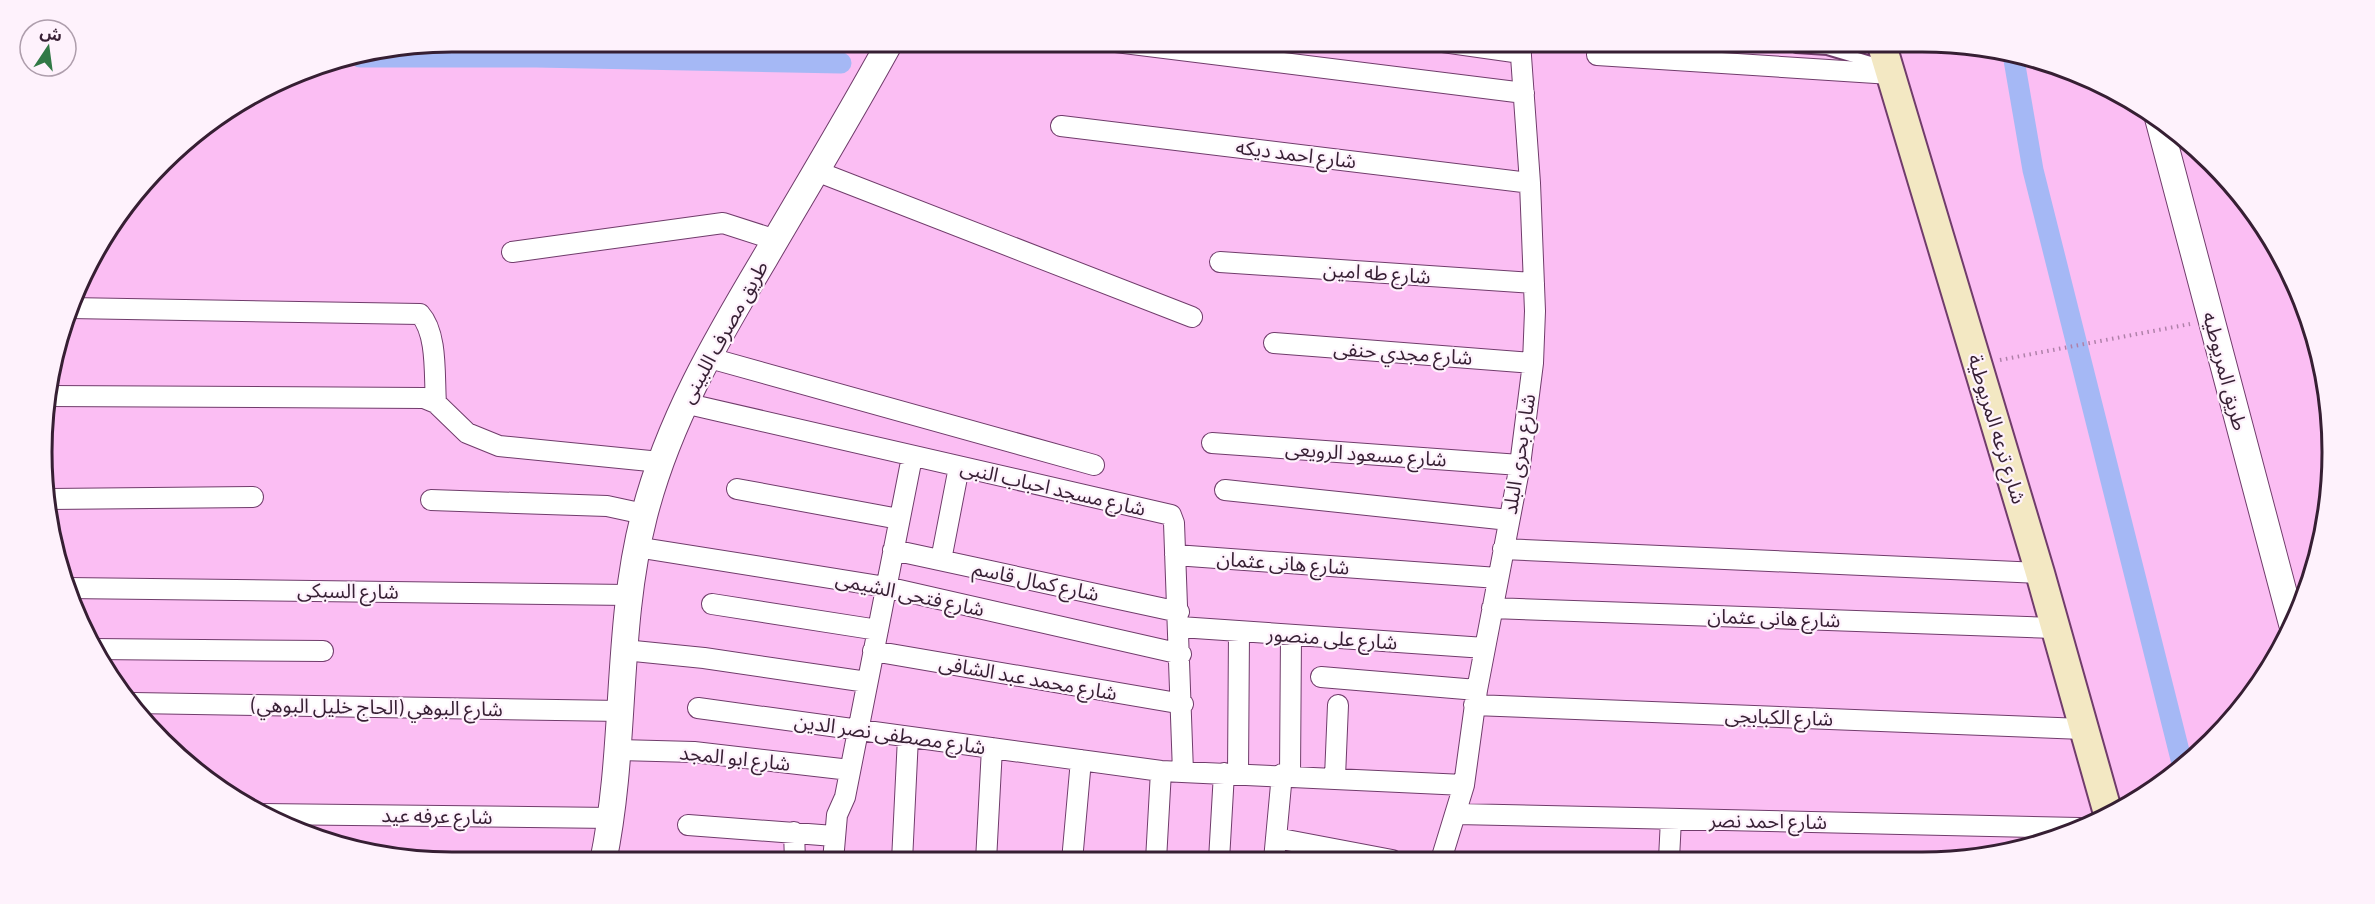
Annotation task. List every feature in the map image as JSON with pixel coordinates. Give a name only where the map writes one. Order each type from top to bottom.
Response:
[{"type":"main road","name":"شارع ترعه المريوطية","points":[[1887,61],[2040,573],[2106,807]]},
{"type":"street","name":"طريق مصرف اللبينى","points":[[605,852],[612,818],[619,750],[628,595],[636,547],[660,462],[706,357],[884,52]]},
{"type":"street","points":[[1196,52],[1524,93]]},
{"type":"street","name":"شارع بحرى البلد","points":[[1444,852],[1464,785],[1475,698],[1520,465],[1533,363],[1534,283],[1521,52]]},
{"type":"street","points":[[1597,55],[1887,61]]},
{"type":"street","name":"شارع احمد ديكه","points":[[1061,126],[1530,183]]},
{"type":"street","name":"طريق المريوطيه","points":[[2166,135],[2211,320],[2289,612]]},
{"type":"street","points":[[816,171],[1192,317]]},
{"type":"street","points":[[512,252],[723,223],[776,240]]},
{"type":"street","name":"شارع طه امين","points":[[1220,262],[1534,283]]},
{"type":"street","points":[[80,308],[420,314],[426,321],[432,347],[436,403]]},
{"type":"street","name":"شارع مجدي حنفى","points":[[1274,343],[1533,363]]},
{"type":"street","points":[[706,357],[1094,465]]},
{"type":"street","points":[[57,396],[424,398],[436,403],[467,432],[499,446],[660,462]]},
{"type":"street","name":"شارع مسجد احباب النبى","points":[[684,403],[1171,516],[1174,523],[1181,654],[1183,772]]},
{"type":"street","name":"شارع مسعود الرويعى","points":[[1212,442],[1520,465]]},
{"type":"street","points":[[834,852],[837,815],[845,797],[912,457]]},
{"type":"street","points":[[941,560],[959,467]]},
{"type":"street","points":[[737,489],[899,519]]},
{"type":"street","points":[[1225,490],[1509,520]]},
{"type":"street","points":[[55,499],[253,497]]},
{"type":"street","points":[[431,500],[607,506],[644,514]]},
{"type":"street","name":"شارع فتحى الشيمى","points":[[636,547],[886,587],[1181,654]]},
{"type":"street","points":[[1503,549],[2040,573]]},
{"type":"street","name":"شارع كمال قاسم","points":[[893,550],[1179,619]]},
{"type":"street","name":"شارع هانى عثمان","points":[[1175,555],[1498,578]]},
{"type":"street","name":"شارع السبكى","points":[[77,588],[628,595]]},
{"type":"street","points":[[712,604],[878,630]]},
{"type":"street","name":"شارع هانى عثمان","points":[[1492,608],[2055,628]]},
{"type":"street","name":"شارع على منصور","points":[[1179,619],[1239,632],[1485,648]]},
{"type":"street","points":[[1220,852],[1231,773],[1239,632]]},
{"type":"street","points":[[1275,852],[1286,774],[1291,635]]},
{"type":"street","points":[[104,649],[323,651]]},
{"type":"street","points":[[624,650],[704,658],[867,682]]},
{"type":"street","name":"شارع محمد عبد الشافى","points":[[873,651],[1183,704]]},
{"type":"street","name":"شارع الكبابجى","points":[[1321,677],[1475,698],[2084,729]]},
{"type":"street","name":"شارع البوهي (الحاج خليل البوهي)","points":[[143,704],[621,711]]},
{"type":"street","points":[[1335,777],[1338,705]]},
{"type":"street","name":"شارع مصطفى نصر الدين","points":[[698,708],[1161,771],[1286,774],[1464,785]]},
{"type":"street","points":[[902,852],[908,737]]},
{"type":"street","points":[[986,852],[992,748]]},
{"type":"street","name":"شارع ابو المجد","points":[[619,750],[694,752],[850,770]]},
{"type":"street","points":[[1073,852],[1082,760]]},
{"type":"street","points":[[1156,852],[1161,771]]},
{"type":"street","name":"شارع عرفه عيد","points":[[284,814],[612,818]]},
{"type":"street","name":"شارع احمد نصر","points":[[1457,814],[2058,828]]},
{"type":"street","points":[[1669,852],[1671,819]]},
{"type":"street","points":[[688,825],[834,836]]},
{"type":"street","points":[[795,832],[795,852]]},
{"type":"street","points":[[1276,838],[1350,852]]},
{"type":"lane","points":[[1849,52],[1887,61]]},
{"type":"path","points":[[2008,359],[2211,320]]},
{"type":"waterway","points":[[394,57],[536,57],[841,63]]},
{"type":"waterway","points":[[2015,63],[2033,170],[2180,757]]}]
